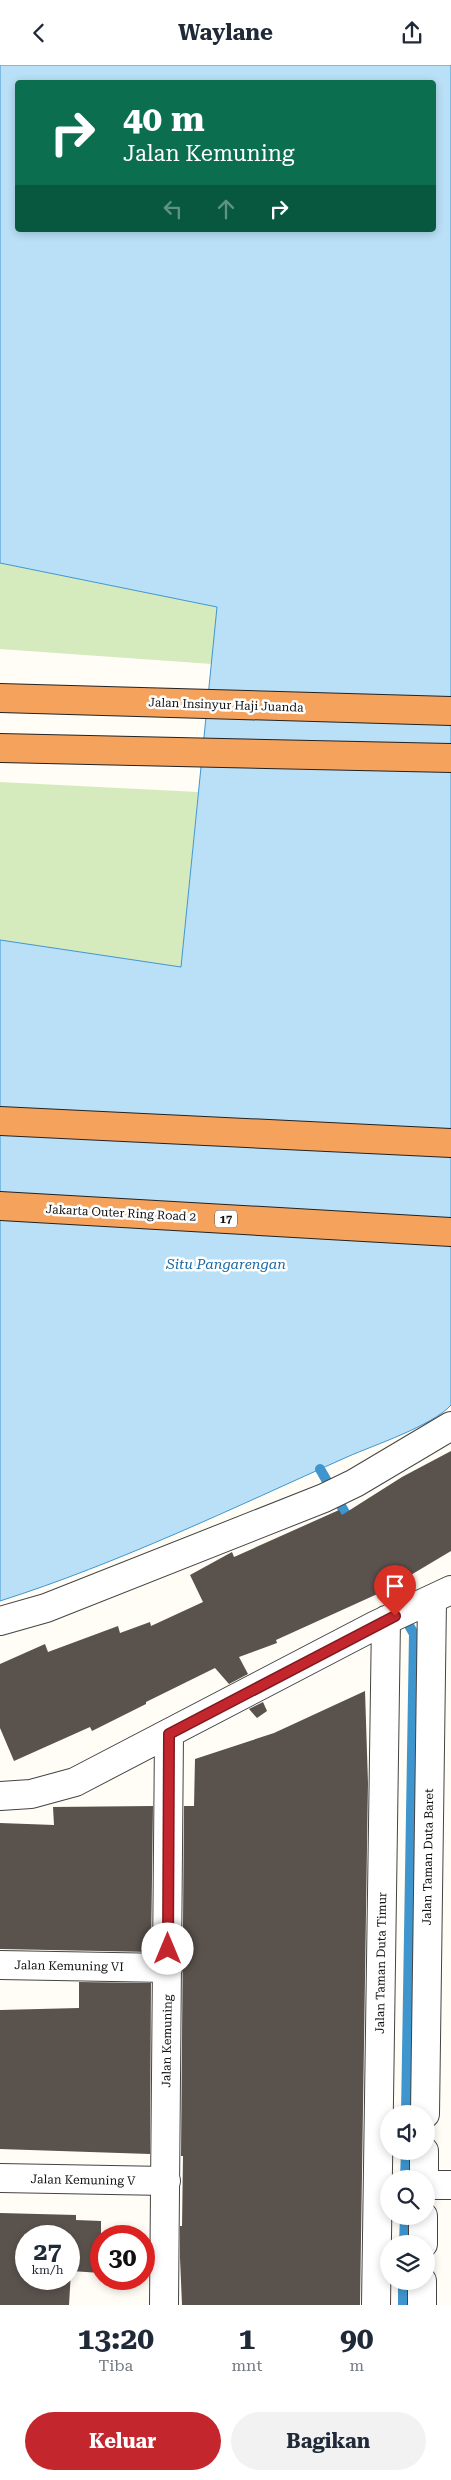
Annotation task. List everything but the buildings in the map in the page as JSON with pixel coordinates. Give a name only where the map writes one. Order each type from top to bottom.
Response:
[{"type":"highway","name":"Jalan Insinyur Haji Juanda","points":[[0,698],[451,711]]},
{"type":"highway","points":[[0,748],[451,758]]},
{"type":"highway","points":[[0,1121],[451,1143]]},
{"type":"highway","name":"Jakarta Outer Ring Road 2","points":[[0,1206],[451,1231]]},
{"type":"street","points":[[0,1621],[46,1608],[324,1498],[355,1483],[451,1426]]},
{"type":"street","points":[[0,1796],[31,1795],[75,1782],[416,1607]]},
{"type":"street","name":"Jalan Taman Duta Baret","points":[[416,1607],[425,2105]]},
{"type":"street","name":"Jalan Taman Duta Timur","points":[[376,2305],[416,1607]]},
{"type":"street","name":"Jalan Kemuning","points":[[164,2305],[169,1734]]},
{"type":"street","name":"Jalan Kemuning VI","points":[[0,1965],[168,1968]]},
{"type":"street","name":"Jalan Kemuning V","points":[[0,2178],[166,2181]]},
{"type":"street","points":[[435,2185],[451,2185]]},
{"type":"street","points":[[422,2290],[422,2305]]},
{"type":"green space","points":[[0,563],[217,607],[212,664],[0,649]]},
{"type":"green space","points":[[0,782],[198,792],[181,967],[0,940]]},
{"type":"water","name":"Situ Pangarengan","points":[[0,65],[451,65],[451,1405],[442,1413],[417,1428],[347,1457],[175,1534],[88,1570],[0,1601],[0,940],[181,967],[217,607],[0,563]]},
{"type":"waterway","points":[[320,1469],[352,1525]]},
{"type":"waterway","points":[[381,1576],[414,1634],[406,2105]]},
{"type":"waterway","points":[[405,2170],[406,2160]]},
{"type":"waterway","points":[[404,2235],[405,2225]]},
{"type":"waterway","points":[[403,2290],[403,2305]]},
{"type":"route","points":[[168,1949],[169,1734],[395,1616]]}]
